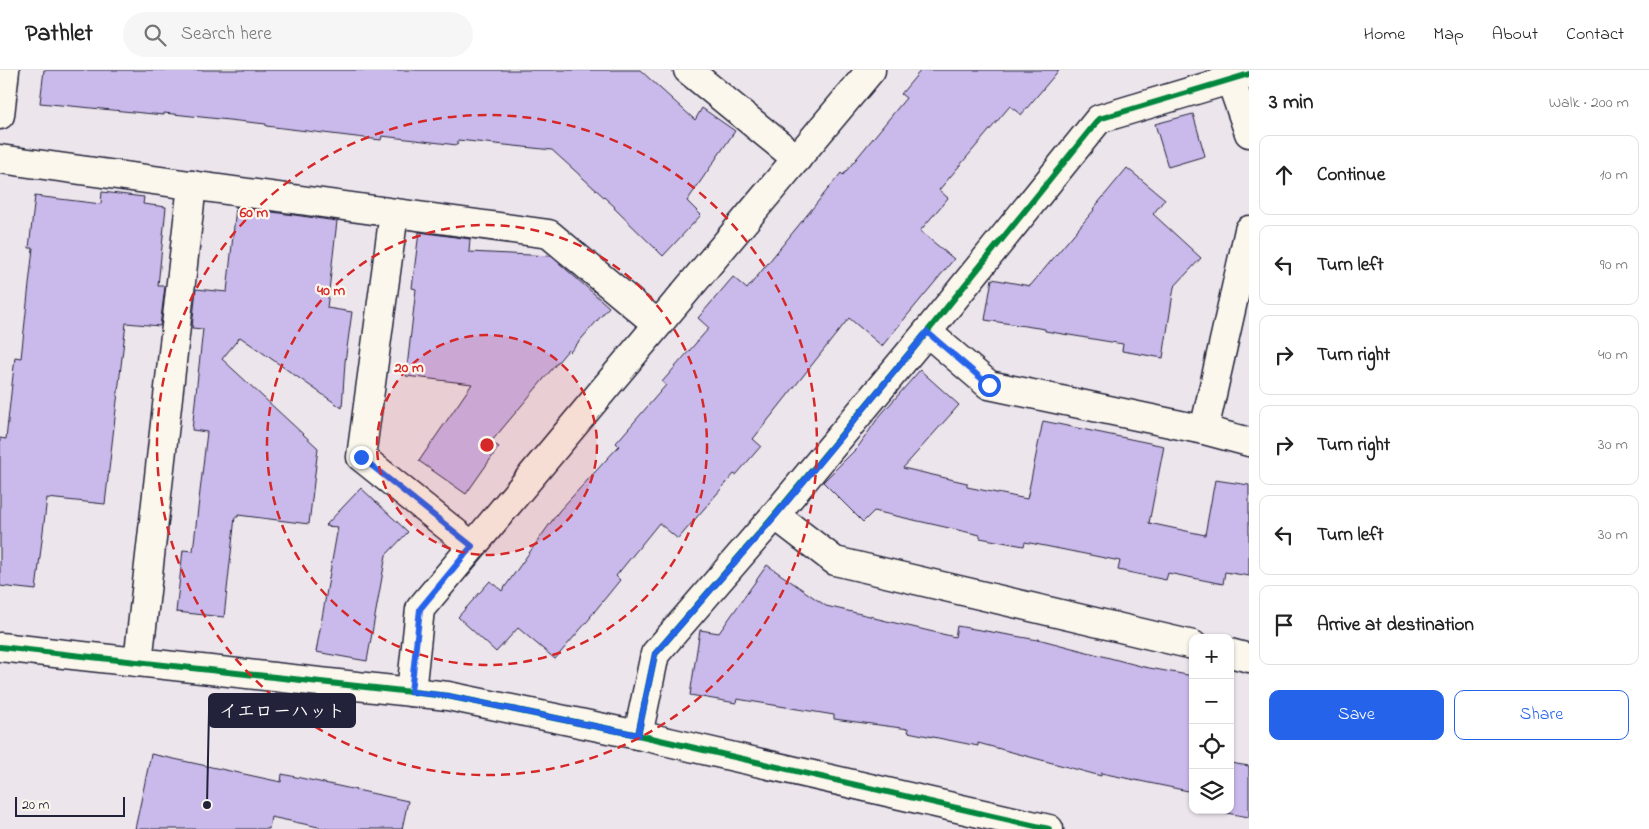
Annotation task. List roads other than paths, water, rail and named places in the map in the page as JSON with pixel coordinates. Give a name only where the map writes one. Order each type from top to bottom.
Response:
[{"type":"street","points":[[0,115],[6,70]]},
{"type":"street","points":[[688,70],[797,159]]},
{"type":"street","points":[[411,692],[420,609],[871,70]]},
{"type":"street","points":[[638,735],[655,654],[776,515],[1099,120],[1236,75],[1249,133]]},
{"type":"street","points":[[0,160],[549,234],[657,324]]},
{"type":"street","points":[[138,662],[192,185]]},
{"type":"street","points":[[394,213],[361,457],[472,546]]},
{"type":"street","points":[[1204,430],[1249,230]]},
{"type":"street","points":[[927,332],[989,385],[1204,430],[1249,442]]},
{"type":"street","points":[[776,515],[835,561],[1189,643]]},
{"type":"street","points":[[0,647],[448,696],[638,735],[1049,829]]},
{"type":"street","points":[[1234,654],[1249,658]]},
{"type":"place","name":"イエローハット","points":[[207,805]]}]
